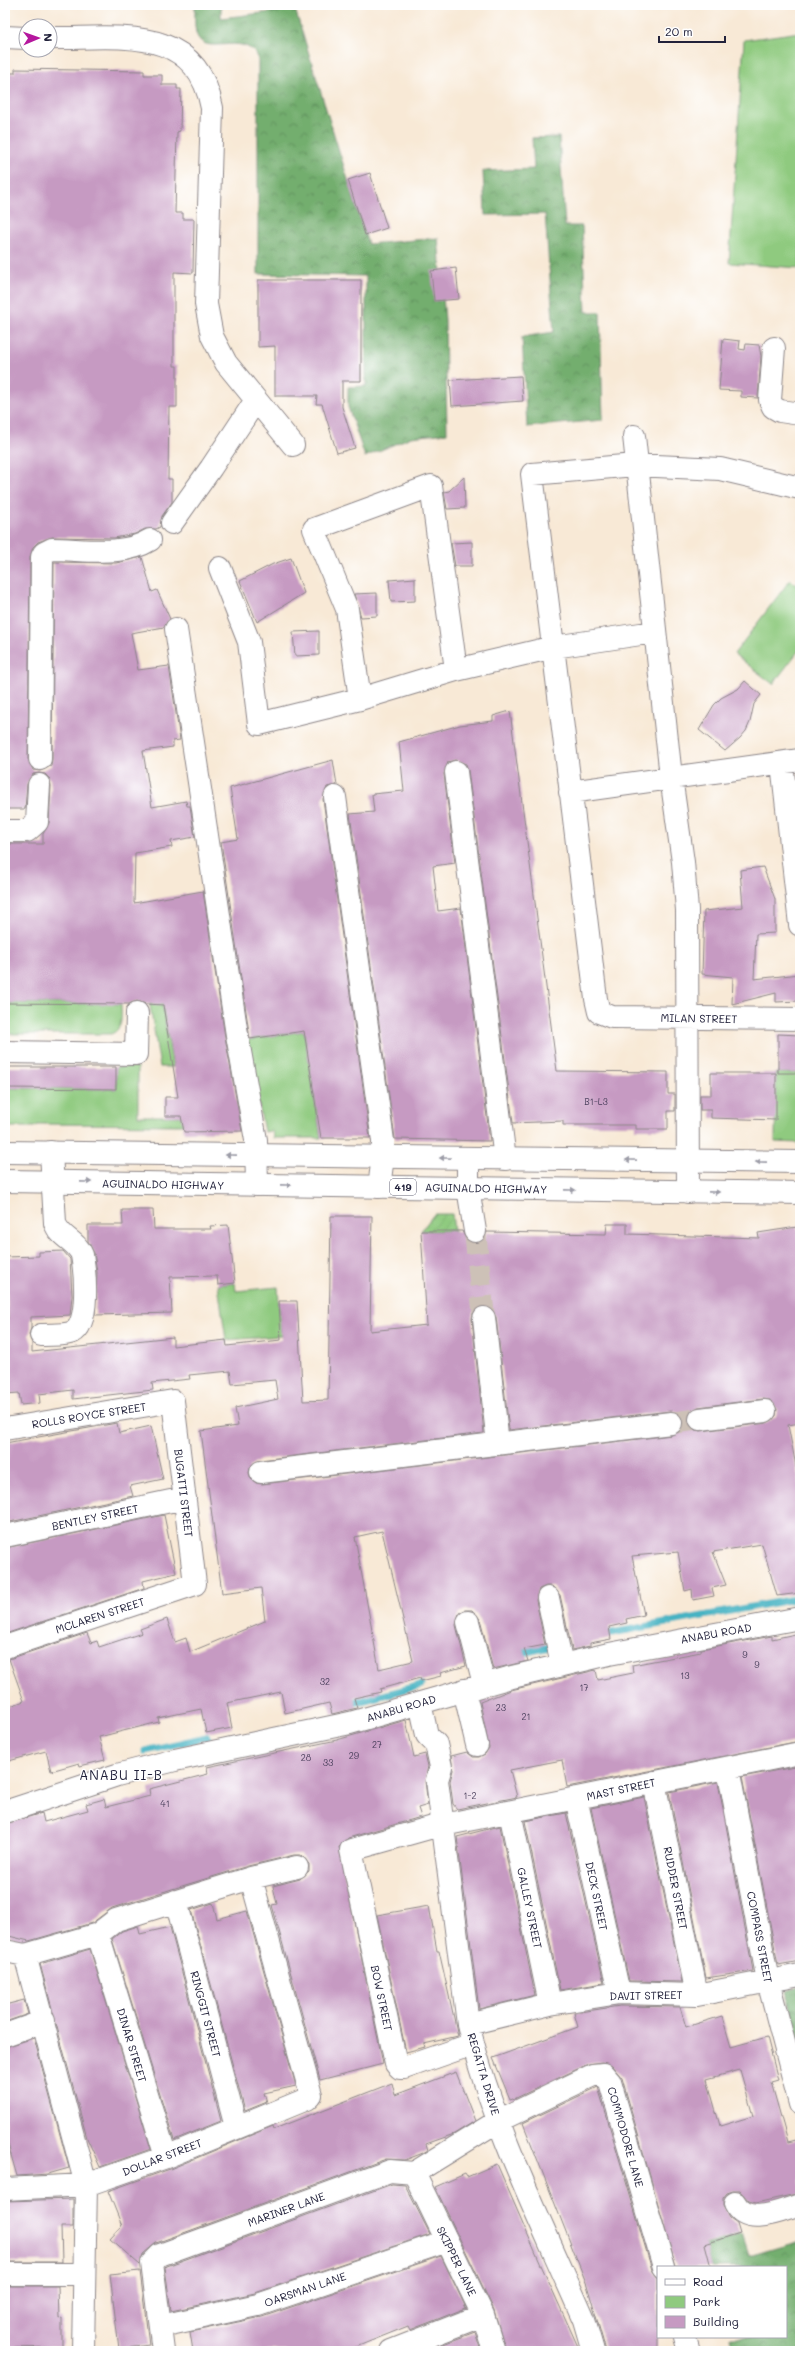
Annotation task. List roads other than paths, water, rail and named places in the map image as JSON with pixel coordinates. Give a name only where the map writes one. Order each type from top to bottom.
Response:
[{"type":"main road","points":[[5,37],[18,38]]},
{"type":"main road","points":[[58,38],[148,40],[160,42],[171,47],[186,58],[202,77],[210,95],[212,108],[206,287],[208,320],[218,350],[293,445]]},
{"type":"main road","points":[[774,348],[770,400],[772,407],[780,411],[800,414]]},
{"type":"main road","points":[[40,759],[42,557],[44,553],[52,549],[124,550],[141,546],[161,532],[212,468],[256,400]]},
{"type":"main road","points":[[634,436],[635,465],[670,777],[683,862],[686,902],[688,1192]]},
{"type":"main road","points":[[800,488],[720,469],[635,465],[532,474],[554,646],[570,792],[670,777],[791,762],[800,925]]},
{"type":"main road","points":[[360,699],[347,609],[314,529],[430,486],[456,670]]},
{"type":"main road","points":[[220,568],[249,642],[259,724],[360,699],[456,670],[554,646],[654,632]]},
{"type":"main road","points":[[176,629],[237,1035],[256,1140],[257,1185]]},
{"type":"main road","points":[[456,772],[505,1158]]},
{"type":"main road","points":[[5,831],[27,831],[37,822],[39,785]]},
{"type":"main road","name":"MILAN STREET","points":[[570,792],[596,999],[599,1012],[612,1017],[800,1020]]},
{"type":"main road","points":[[335,797],[384,1157],[379,1187]]},
{"type":"main road","points":[[5,1052],[136,1054],[136,1013]]},
{"type":"main road","points":[[5,1152],[800,1162]]},
{"type":"main road","points":[[41,1335],[73,1332],[78,1328],[84,1316],[82,1255],[78,1247],[63,1237],[57,1229],[51,1182],[51,1152]]},
{"type":"main road","points":[[468,1158],[468,1188],[475,1232]]},
{"type":"main road","name":"AGUINALDO HIGHWAY","points":[[5,1181],[800,1193]]},
{"type":"main road","points":[[484,1318],[498,1444]]},
{"type":"main road","name":"ROLLS ROYCE STREET","points":[[5,1429],[173,1401]]},
{"type":"main road","name":"BUGATTI STREET","points":[[173,1401],[195,1584]]},
{"type":"main road","points":[[700,1419],[765,1411]]},
{"type":"main road","points":[[261,1472],[671,1422]]},
{"type":"main road","name":"BENTLEY STREET","points":[[5,1536],[185,1498]]},
{"type":"main road","name":"MCLAREN STREET","points":[[5,1647],[195,1584]]},
{"type":"main road","points":[[548,1598],[562,1665]]},
{"type":"main road","name":"ANABU ROAD","points":[[5,1812],[116,1775],[176,1760],[338,1726],[474,1687],[562,1665],[652,1645],[800,1618]]},
{"type":"main road","points":[[468,1622],[474,1687],[477,1745]]},
{"type":"main road","name":"REGATTA DRIVE","points":[[420,1703],[427,1735],[436,1744],[441,1767],[437,1780],[442,1826],[471,2034],[498,2121],[584,2320],[593,2351]]},
{"type":"main road","name":"MAST STREET","points":[[351,1850],[442,1826],[800,1753]]},
{"type":"main road","name":"COMPASS STREET","points":[[728,1768],[768,1981],[800,2104]]},
{"type":"main road","name":"RUDDER STREET","points":[[654,1782],[697,1994]]},
{"type":"main road","name":"DECK STREET","points":[[576,1798],[619,1993]]},
{"type":"main road","name":"GALLEY STREET","points":[[510,1812],[550,2004]]},
{"type":"main road","name":"BOW STREET","points":[[351,1850],[396,2064],[400,2068],[404,2068],[471,2034]]},
{"type":"main road","points":[[83,2351],[86,2185],[44,2021],[15,1953],[98,1934],[116,1920],[251,1878],[297,1867]]},
{"type":"main road","name":"DOLLAR STREET","points":[[6,2184],[86,2185],[166,2157],[307,2099],[311,2095],[251,1878]]},
{"type":"main road","name":"RINGGIT STREET","points":[[176,1901],[236,2127]]},
{"type":"main road","name":"DINAR STREET","points":[[98,1934],[166,2157]]},
{"type":"main road","name":"DAVIT STREET","points":[[471,2034],[550,2004],[619,1993],[697,1994],[800,1975]]},
{"type":"main road","points":[[5,2035],[44,2021]]},
{"type":"main road","name":"COMMODORE LANE","points":[[498,2121],[593,2075],[603,2074],[610,2082],[664,2266]]},
{"type":"main road","points":[[414,2173],[498,2121]]},
{"type":"main road","name":"MARINER LANE","points":[[163,2351],[152,2263],[160,2254],[390,2171],[414,2173]]},
{"type":"main road","name":"SKIPPER LANE","points":[[414,2173],[483,2315],[494,2351]]},
{"type":"main road","points":[[735,2203],[744,2214],[750,2216],[771,2214],[800,2205]]},
{"type":"main road","name":"OARSMAN LANE","points":[[161,2326],[258,2306],[447,2241]]},
{"type":"main road","points":[[5,2274],[84,2274]]},
{"type":"main road","points":[[401,2349],[483,2315]]},
{"type":"main road","points":[[685,2338],[689,2351]]},
{"type":"waterway","points":[[612,1633],[800,1598]]},
{"type":"waterway","points":[[527,1652],[549,1647]]},
{"type":"waterway","points":[[346,1705],[421,1685]]},
{"type":"waterway","points":[[145,1751],[207,1737]]},
{"type":"tunnel","points":[[475,1231],[484,1318]]},
{"type":"tunnel","points":[[671,1423],[700,1419]]},
{"type":"district","name":"ANABU II-B","points":[[121,1774]]}]
